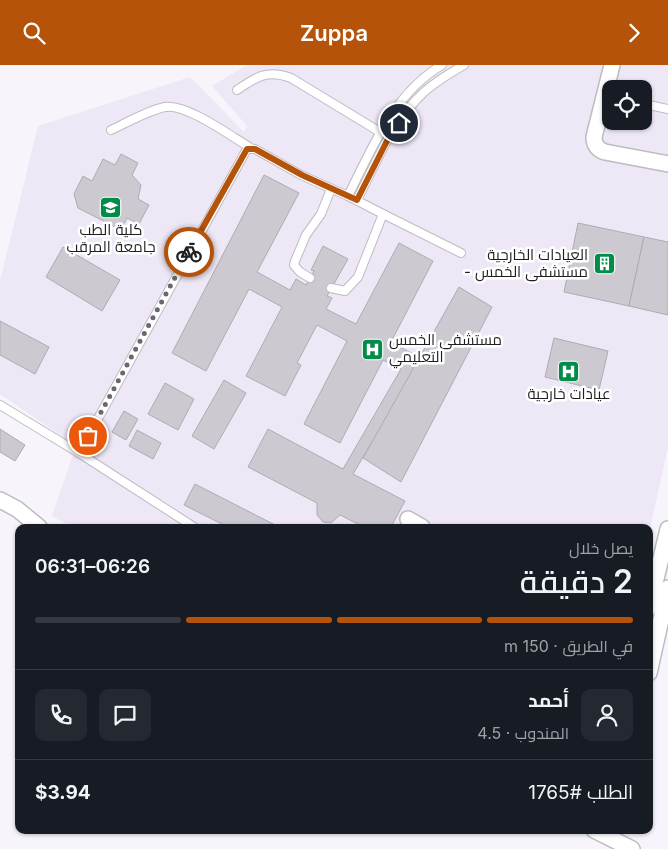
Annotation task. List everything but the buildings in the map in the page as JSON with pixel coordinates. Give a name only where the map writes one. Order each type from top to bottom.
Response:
[{"type":"street","points":[[610,80],[612,65]]},
{"type":"street","points":[[602,114],[594,137],[598,148],[605,152],[668,165]]},
{"type":"street","points":[[0,500],[17,509],[35,524]]},
{"type":"street","points":[[408,519],[417,524]]},
{"type":"street","points":[[653,591],[668,529]]},
{"type":"street","points":[[653,655],[668,588]]},
{"type":"street","points":[[615,835],[632,849]]},
{"type":"lane","points":[[348,196],[380,132],[398,104],[416,85],[442,65]]},
{"type":"lane","points":[[357,200],[390,135],[407,111],[423,93],[445,76],[464,65]]},
{"type":"lane","points":[[237,91],[260,76],[283,75],[380,132]]},
{"type":"lane","points":[[652,106],[668,109]]},
{"type":"lane","points":[[111,130],[157,110],[173,107],[188,111],[251,148],[461,253]]},
{"type":"lane","points":[[79,453],[243,154],[251,148]]},
{"type":"lane","points":[[310,278],[294,265],[306,235],[321,214],[331,189]]},
{"type":"lane","points":[[331,288],[345,291],[358,277],[383,214]]},
{"type":"lane","points":[[0,405],[189,524]]},
{"type":"shaded area","points":[[247,65],[668,65],[668,447],[651,524],[67,524],[52,516],[76,446],[0,394],[0,281],[38,126],[190,77],[244,132],[247,126],[212,86]]},
{"type":"way so far","points":[[88,436],[189,252]]},
{"type":"place","name":"كلية الطب جامعة المرقب","points":[[111,207]]},
{"type":"place","name":"العيادات الخارجية - مستشفى الخمس","points":[[604,264]]},
{"type":"place","name":"مستشفى الخمس التعليمي","points":[[373,349]]},
{"type":"place","name":"عيادات خارجية","points":[[569,371]]},
{"type":"route","points":[[189,252],[247,149],[255,149],[302,175],[357,200],[390,135],[399,123]]}]
